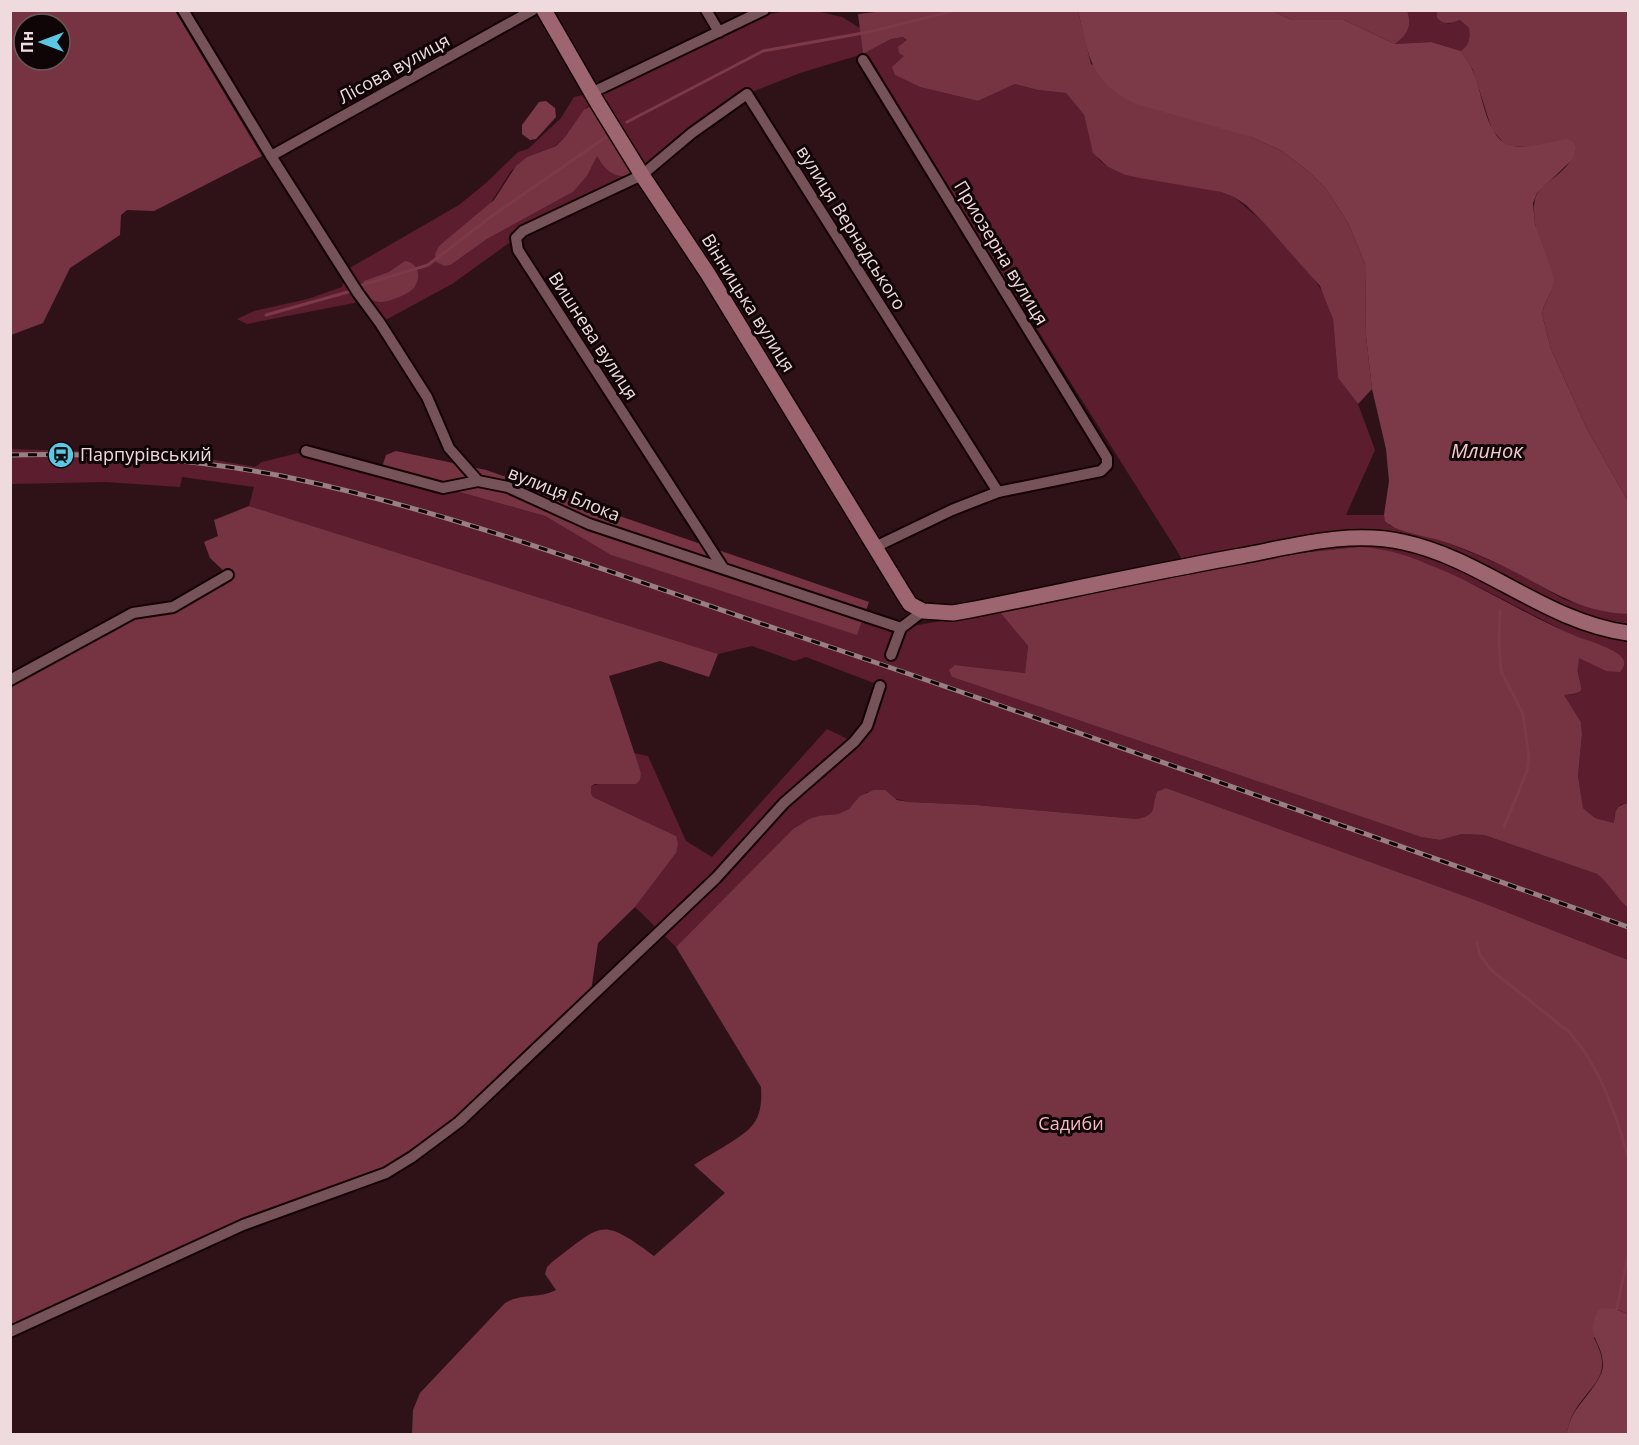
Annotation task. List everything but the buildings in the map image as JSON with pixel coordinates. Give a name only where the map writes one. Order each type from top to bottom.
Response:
[{"type":"street","points":[[183,10],[271,156],[427,397],[449,448],[478,481],[443,488],[306,451]]},
{"type":"street","name":"Лісова вулиця","points":[[271,156],[532,10]]},
{"type":"street","name":"Вінницька вулиця","points":[[544,10],[591,93],[708,274],[910,604],[923,611]]},
{"type":"street","points":[[706,10],[719,32]]},
{"type":"street","points":[[591,93],[764,10]]},
{"type":"street","name":"Приозерна вулиця","points":[[863,60],[1107,458],[1107,465],[1101,471],[998,492]]},
{"type":"street","name":"вулиця Вернадського","points":[[642,175],[692,133],[747,94],[998,492]]},
{"type":"street","name":"Вишнева вулиця","points":[[642,175],[523,231],[516,238],[518,250],[723,568]]},
{"type":"street","name":"вулиця Блока","points":[[478,481],[508,487],[589,524],[901,628]]},
{"type":"street","points":[[875,547],[952,510],[998,492]]},
{"type":"street","points":[[891,655],[901,628],[923,611],[953,613],[1179,567],[1308,544],[1367,538],[1393,540],[1427,548],[1470,566],[1570,617],[1629,633]]},
{"type":"street","points":[[10,680],[133,613],[173,607],[228,575]]},
{"type":"street","points":[[10,1332],[243,1225],[386,1173],[435,1141],[459,1122],[716,878],[784,803],[854,742],[867,726],[880,686]]},
{"type":"shaded area","points":[[812,10],[842,17],[860,28],[863,54],[800,73],[747,94],[642,175],[516,238],[452,284],[380,323],[364,301],[247,324],[237,319],[254,311],[308,299],[342,287],[348,269],[459,205],[518,152],[528,149],[561,118],[574,97],[592,93],[717,33],[785,11]],"holes":[[[588,106],[600,162],[597,155],[587,176],[573,192],[487,239],[452,264],[511,171],[527,157],[555,146],[565,137]]]},
{"type":"shaded area","points":[[1407,11],[1437,11],[1437,18],[1448,24],[1460,20],[1469,28],[1468,43],[1461,51],[1431,42],[1395,44],[1408,30]]},
{"type":"shaded area","points":[[903,37],[908,41],[895,75],[920,87],[978,101],[1015,84],[1038,90],[1066,93],[1084,115],[1091,144],[1099,160],[1108,167],[1125,175],[1221,192],[1234,197],[1263,222],[1312,276],[1326,297],[1333,319],[1338,378],[1358,404],[1375,450],[1346,515],[1384,515],[1389,525],[1446,542],[1508,568],[1565,600],[1604,611],[1628,614],[1628,803],[1621,804],[1614,816],[1614,823],[1595,818],[1583,808],[1578,776],[1581,722],[1564,695],[1576,694],[1581,690],[1578,671],[1579,657],[1606,671],[1617,653],[1570,634],[1481,588],[1425,563],[1358,547],[1299,553],[1190,574],[863,54],[891,39]]},
{"type":"shaded area","points":[[11,449],[181,454],[255,467],[262,462],[306,451],[545,516],[611,555],[857,634],[861,615],[901,628],[999,611],[1028,646],[1025,673],[955,665],[952,677],[1421,837],[1440,840],[1462,834],[1484,835],[1597,874],[1628,908],[1628,960],[1481,902],[1166,788],[1155,797],[1155,809],[1150,815],[1137,819],[976,805],[909,802],[867,792],[849,809],[838,814],[809,819],[793,829],[676,947],[635,907],[676,853],[676,836],[593,797],[591,786],[641,773],[633,753],[648,756],[686,841],[712,857],[827,729],[854,742],[879,685],[806,657],[794,661],[752,646],[718,654],[249,506],[254,487],[182,477],[180,487],[106,482],[11,484]]},
{"type":"green space","points":[[893,10],[1078,11],[1091,64],[1282,151],[1308,171],[1327,190],[1348,223],[1365,264],[1366,336],[1372,389],[1358,404],[1338,378],[1333,319],[1320,286],[1246,205],[1221,192],[1125,175],[1108,167],[1093,153],[1084,115],[1066,93],[1038,90],[1015,84],[978,101],[920,87],[895,75],[892,67],[904,56],[899,53],[898,47],[907,40],[903,37],[891,39],[863,54],[858,14]]},
{"type":"green space","points":[[10,11],[175,11],[262,156],[154,211],[127,210],[121,215],[120,235],[70,268],[43,323],[11,335]]},
{"type":"green space","points":[[1273,11],[1407,11],[1409,26],[1406,34],[1395,44],[1344,20],[1292,20]]},
{"type":"green space","points":[[1437,11],[1628,11],[1628,501],[1587,429],[1551,349],[1542,314],[1552,290],[1535,224],[1535,199],[1539,191],[1570,162],[1576,150],[1511,146],[1504,143],[1492,130],[1473,70],[1461,51],[1469,41],[1469,28],[1460,20],[1451,23],[1443,22],[1437,18]]},
{"type":"green space","points":[[597,102],[642,175],[627,177],[610,172],[597,156],[587,176],[573,192],[487,239],[452,264],[445,266],[436,262],[435,254],[439,246],[494,200],[516,166],[527,157],[556,146],[584,110]]},
{"type":"green space","points":[[405,261],[413,264],[417,270],[418,278],[413,289],[405,295],[384,302],[371,300],[363,294],[364,281],[389,272]]},
{"type":"green space","points":[[396,451],[486,470],[869,602],[857,635],[611,555],[545,516],[381,470],[386,455]]},
{"type":"green space","points":[[249,506],[718,654],[709,677],[660,661],[609,676],[641,773],[640,780],[636,784],[595,784],[591,786],[591,793],[593,797],[676,836],[678,844],[676,853],[635,907],[598,943],[590,998],[412,1157],[289,1208],[11,1332],[11,680],[133,613],[166,609],[228,575],[210,558],[204,542],[218,536],[214,520]]},
{"type":"green space","points":[[1359,547],[1401,554],[1445,571],[1559,629],[1610,649],[1623,659],[1624,664],[1620,672],[1606,671],[1579,658],[1578,671],[1581,690],[1564,695],[1581,722],[1578,776],[1583,808],[1595,818],[1614,823],[1617,810],[1621,805],[1628,803],[1628,908],[1597,874],[1484,835],[1462,834],[1440,840],[1421,837],[952,677],[949,670],[955,665],[1025,673],[1028,646],[999,611],[1299,553]]},
{"type":"green space","name":"Садиби","points":[[1166,788],[1481,902],[1628,960],[1628,1314],[1616,1309],[1594,1338],[1600,1352],[1601,1372],[1578,1405],[1566,1434],[412,1434],[413,1410],[420,1393],[505,1303],[517,1298],[556,1290],[545,1274],[552,1262],[582,1239],[602,1230],[611,1230],[622,1235],[654,1256],[725,1193],[694,1165],[750,1128],[760,1109],[761,1087],[676,947],[793,829],[809,819],[838,814],[849,809],[860,796],[874,790],[885,790],[897,800],[909,802],[976,805],[1137,819],[1149,815],[1153,810],[1157,792]]},
{"type":"water","name":"Млинок","points":[[1078,11],[1273,11],[1292,20],[1344,20],[1395,44],[1431,42],[1461,51],[1473,71],[1491,126],[1504,142],[1520,147],[1568,139],[1574,143],[1576,150],[1573,159],[1537,193],[1533,203],[1535,224],[1554,278],[1552,290],[1542,314],[1551,349],[1587,429],[1628,501],[1628,614],[1595,609],[1566,599],[1477,554],[1405,531],[1385,521],[1389,481],[1386,449],[1372,389],[1366,336],[1365,264],[1348,223],[1327,190],[1308,171],[1282,151],[1251,137],[1136,104],[1120,95],[1100,77],[1094,66]]},
{"type":"water","points":[[546,101],[555,108],[556,117],[536,139],[530,140],[522,134],[522,125],[539,102]]},
{"type":"water","points":[[1600,1308],[1615,1309],[1628,1314],[1628,1434],[1566,1434],[1575,1411],[1595,1385],[1602,1371],[1602,1356],[1593,1331],[1595,1317]]},
{"type":"waterway","points":[[627,122],[763,51],[869,32],[957,10]]},
{"type":"waterway","points":[[362,285],[428,265],[492,216],[606,137]]},
{"type":"waterway","points":[[266,315],[348,292]]},
{"type":"waterway","points":[[1500,611],[1501,671],[1523,714],[1529,757],[1527,771],[1504,827]]},
{"type":"waterway","points":[[1477,943],[1480,955],[1491,970],[1568,1031],[1579,1044],[1605,1090],[1628,1157]]},
{"type":"waterway","points":[[1616,1312],[1628,1255]]},
{"type":"railway","points":[[10,455],[112,456],[181,461],[249,470],[345,490],[470,525],[884,665],[1628,927]]},
{"type":"place","name":"Парпурівський","points":[[61,455]]}]
